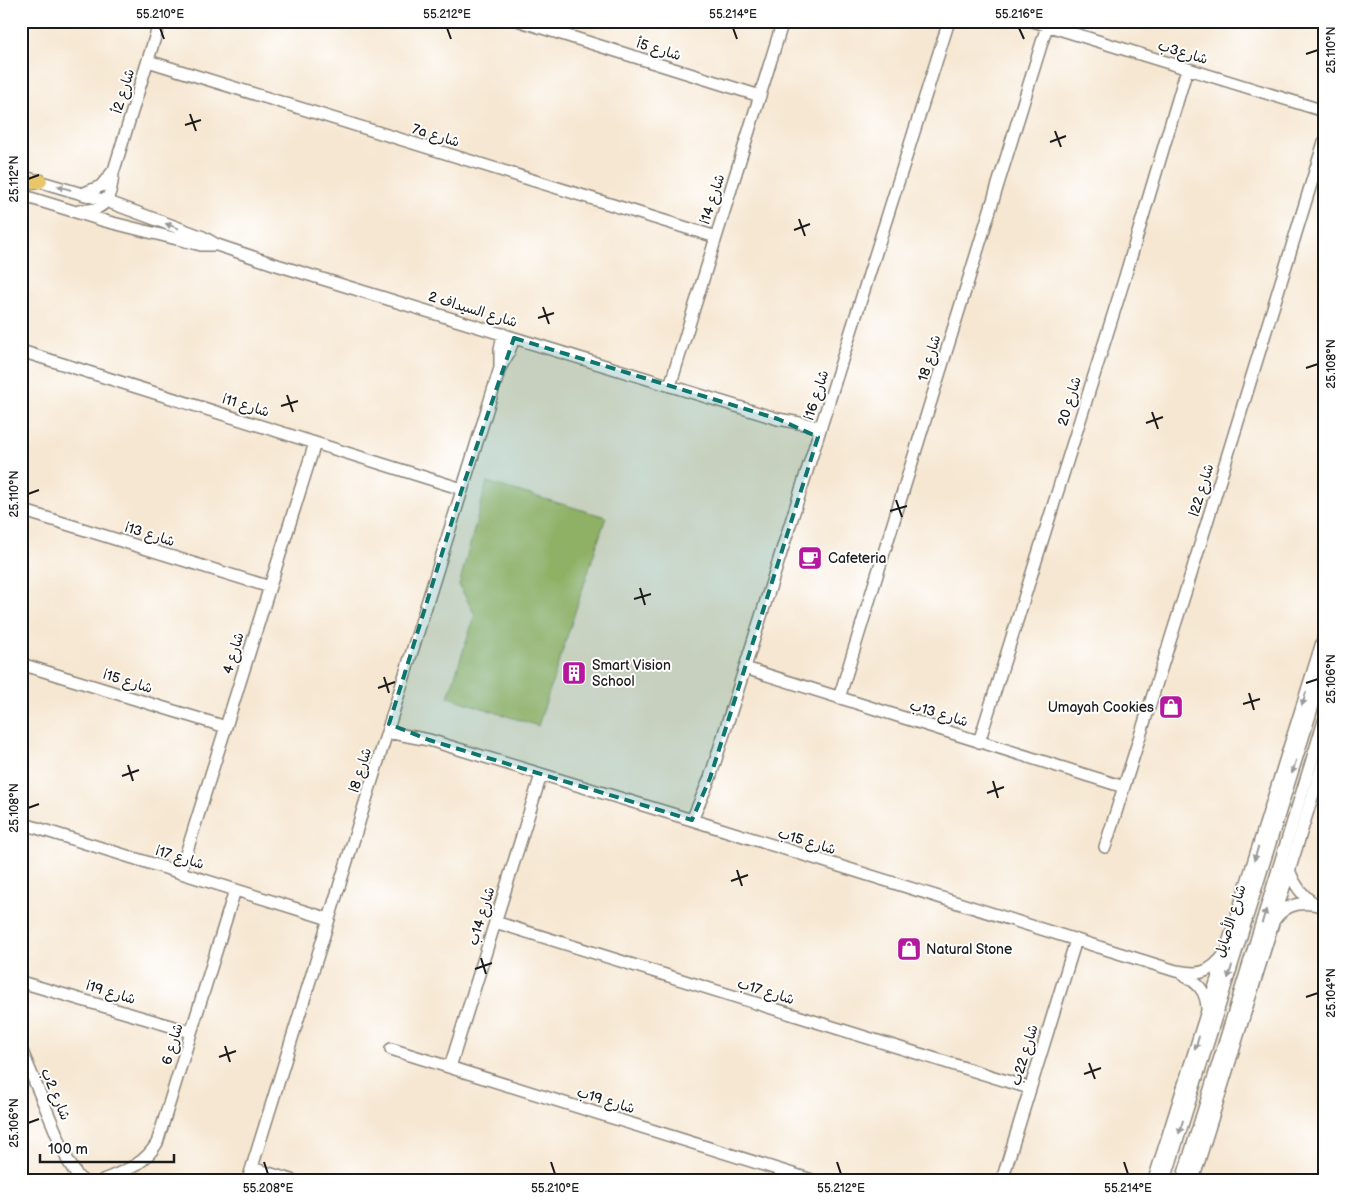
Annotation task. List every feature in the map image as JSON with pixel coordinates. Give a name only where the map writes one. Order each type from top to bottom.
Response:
[{"type":"main road","points":[[21,184],[40,181]]},
{"type":"street","name":"شارع 2أ","points":[[106,201],[160,21]]},
{"type":"street","name":"شارع 5أ","points":[[520,21],[760,96]]},
{"type":"street","name":"شارع 14ا","points":[[670,386],[783,21]]},
{"type":"street","name":"شارع 16ا","points":[[697,822],[949,21]]},
{"type":"street","name":"شارع3ب","points":[[1033,21],[1324,111]]},
{"type":"street","name":"شارع 18","points":[[839,698],[1048,26]]},
{"type":"street","name":"7a شارع","points":[[148,61],[716,237]]},
{"type":"street","name":"شارع 20","points":[[979,742],[1124,280],[1187,69]]},
{"type":"street","name":"شارع 22ا","points":[[1105,847],[1324,142]]},
{"type":"street","name":"شارع 2أ","points":[[82,194],[101,186],[114,170]]},
{"type":"street","name":"شارع السيداف 2","points":[[21,176],[106,201],[203,237],[217,245],[819,432]]},
{"type":"street","name":"شارع السيداف 2","points":[[21,195],[105,221],[206,246],[217,245]]},
{"type":"street","points":[[68,209],[94,210],[100,208],[106,201]]},
{"type":"street","name":"شارع 8ا","points":[[248,1180],[500,368],[500,350],[509,336]]},
{"type":"street","name":"شارع 11ا","points":[[21,351],[462,488]]},
{"type":"street","name":"شارع 4","points":[[180,873],[315,442]]},
{"type":"street","name":"شارع 13ا","points":[[21,510],[270,587]]},
{"type":"street","points":[[1154,1180],[1168,1152],[1206,1013],[1324,636]]},
{"type":"street","name":"شارع 15ا","points":[[21,664],[226,727]]},
{"type":"street","name":"شارع 13ب","points":[[745,668],[1124,787]]},
{"type":"street","name":"شارع الأصايل","points":[[1165,1180],[1168,1152],[1246,921],[1324,670]]},
{"type":"street","points":[[1193,1180],[1205,1122],[1324,721]]},
{"type":"street","name":"شارع 15ب","points":[[388,728],[1176,971],[1196,973],[1207,971],[1216,965],[1226,951]]},
{"type":"street","points":[[1182,1180],[1205,1122],[1272,923],[1324,759]]},
{"type":"street","name":"شارع 14ب","points":[[450,1067],[541,775]]},
{"type":"street","name":"شارع 17ا","points":[[21,823],[329,919]]},
{"type":"street","points":[[1289,870],[1302,893],[1320,906]]},
{"type":"street","name":"شارع 6","points":[[103,1180],[132,1169],[143,1161],[153,1150],[159,1137],[235,890]]},
{"type":"street","points":[[1272,923],[1281,912],[1301,903],[1320,906]]},
{"type":"street","points":[[1226,951],[1246,921]]},
{"type":"street","name":"شارع 17ب","points":[[495,922],[1029,1088]]},
{"type":"street","name":"شارع 22ب","points":[[1002,1180],[1076,940]]},
{"type":"street","name":"شارع 15ب","points":[[1176,971],[1192,980],[1201,988],[1206,1003],[1206,1013]]},
{"type":"street","name":"شارع 19ا","points":[[21,982],[191,1032]]},
{"type":"street","name":"شارع 19ب","points":[[391,1048],[812,1180]]},
{"type":"street","name":"شارع 2ب","points":[[21,1049],[68,1160],[80,1178]]},
{"type":"street","points":[[252,1168],[291,1180]]},
{"type":"highlighted area","points":[[514,338],[778,419],[818,437],[710,778],[692,820],[429,740],[389,724],[462,489]]},
{"type":"green space","points":[[487,482],[606,517],[538,726],[448,697],[475,615],[459,585]]},
{"type":"place","name":"Cafeteria","points":[[810,558]]},
{"type":"place","name":"Smart Vision School","points":[[574,673]]},
{"type":"place","name":"Umayah Cookies","points":[[1171,707]]},
{"type":"place","name":"Natural Stone","points":[[909,949]]}]
